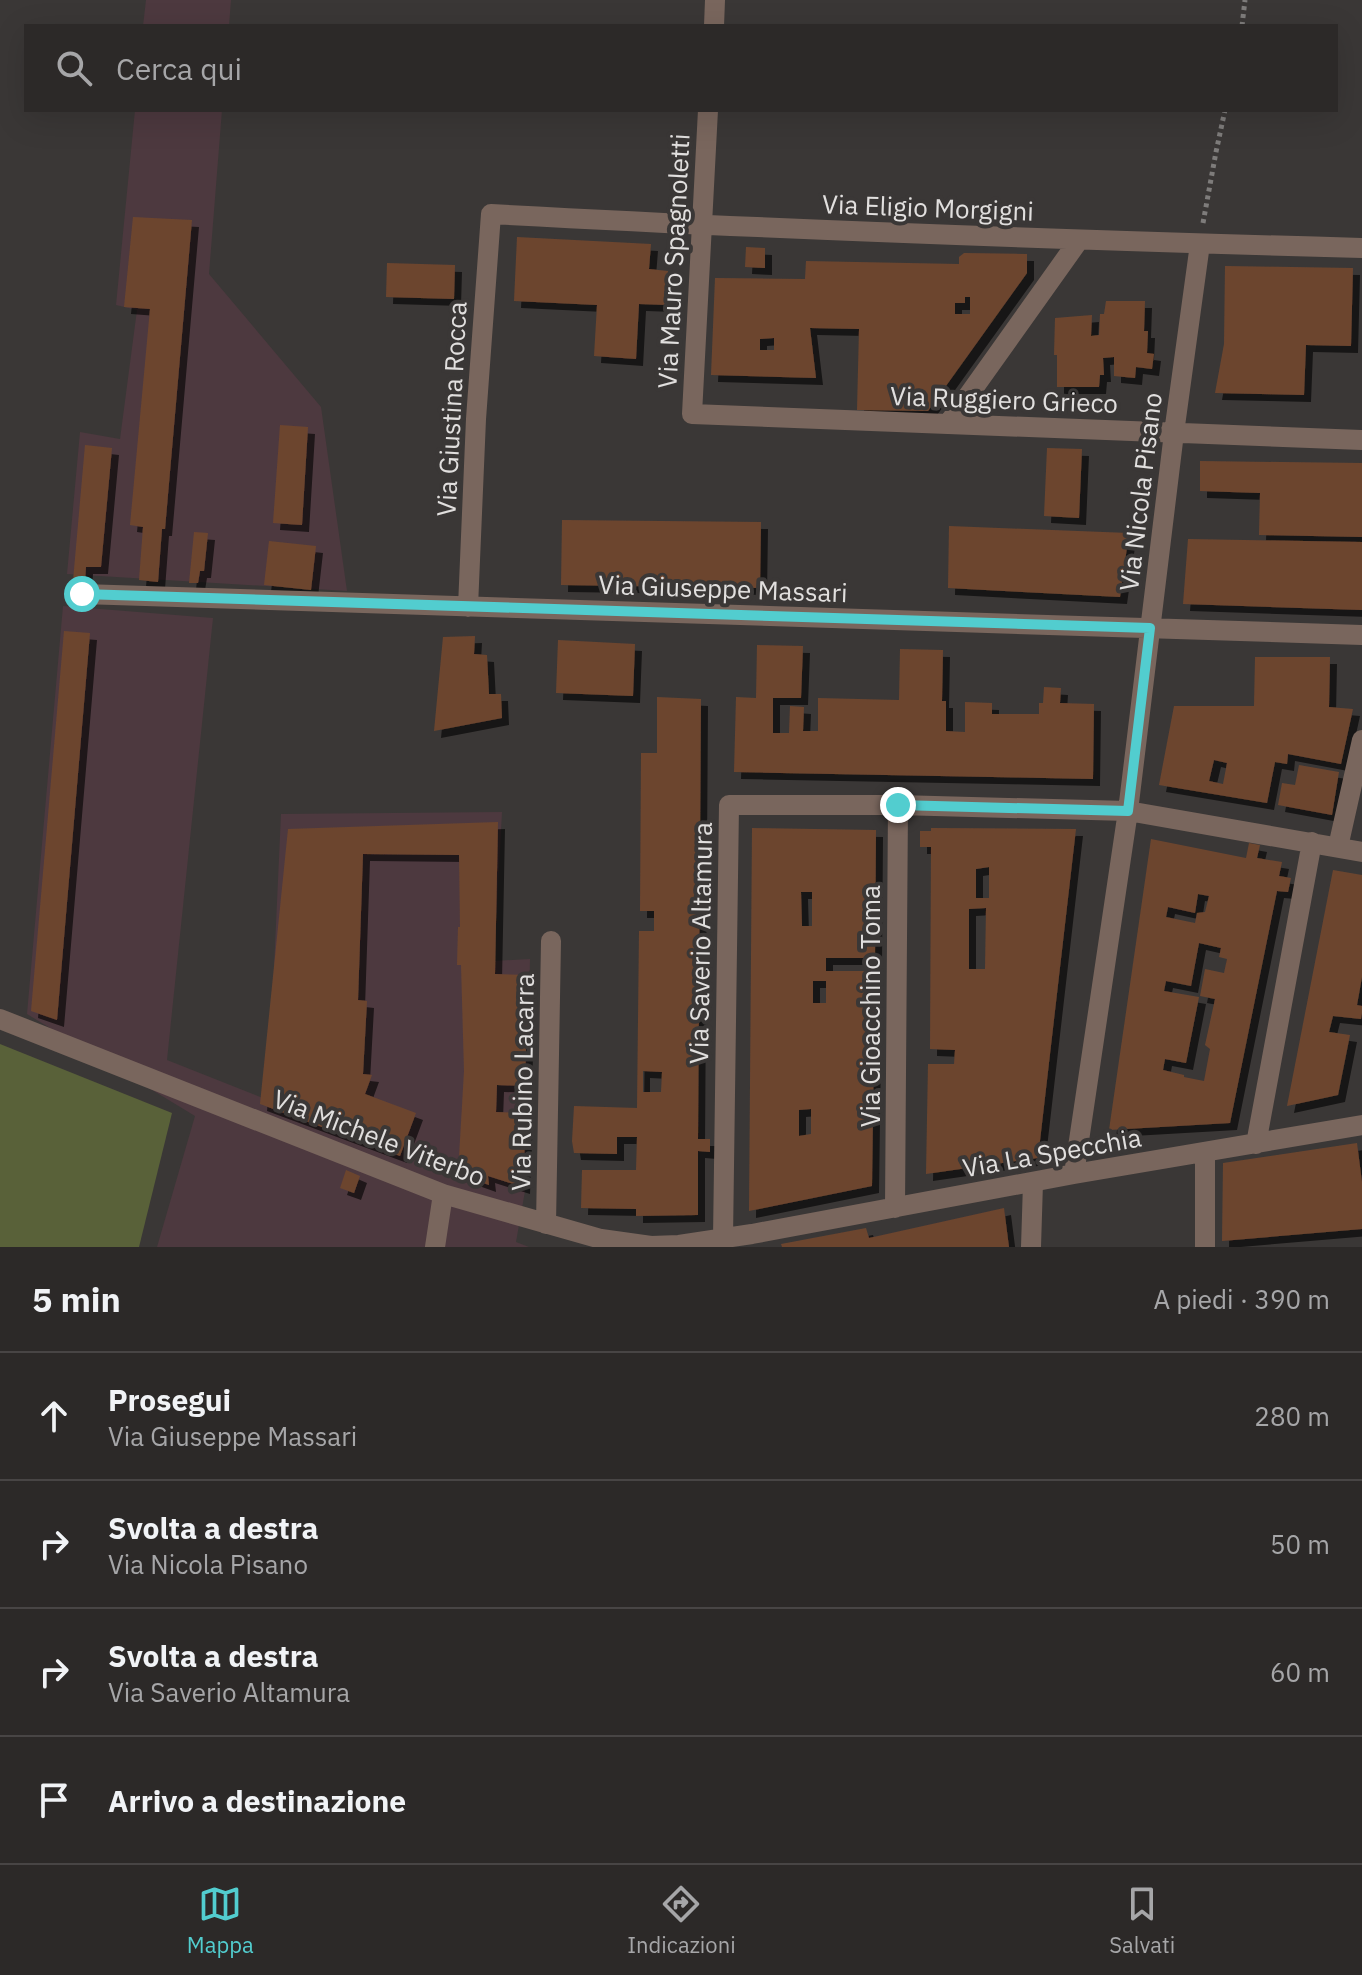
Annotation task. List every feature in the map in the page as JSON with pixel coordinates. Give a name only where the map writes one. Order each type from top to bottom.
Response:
[{"type":"street","points":[[714,24],[715,0]]},
{"type":"street","name":"Via Mauro Spagnoletti","points":[[692,414],[708,112]]},
{"type":"street","name":"Via Eligio Morgigni","points":[[491,214],[1079,240],[1362,248]]},
{"type":"street","name":"Via Giustina Rocca","points":[[468,607],[476,419],[491,214]]},
{"type":"street","points":[[948,424],[1079,240]]},
{"type":"street","name":"Via Nicola Pisano","points":[[1074,1174],[1128,811],[1200,244]]},
{"type":"street","name":"Via Ruggiero Grieco","points":[[692,414],[1362,440]]},
{"type":"street","name":"Via Giuseppe Massari","points":[[82,594],[1362,635]]},
{"type":"street","points":[[1338,847],[1362,740]]},
{"type":"street","name":"Via Saverio Altamura","points":[[723,1238],[729,805],[898,805],[1128,811],[1362,852]]},
{"type":"street","name":"Via Gioacchino Toma","points":[[895,1208],[898,805]]},
{"type":"street","points":[[1256,1144],[1312,842]]},
{"type":"street","name":"Via Rubino Lacarra","points":[[546,1224],[551,941]]},
{"type":"street","name":"Via Michele Viterbo","points":[[0,1019],[443,1194],[601,1239],[651,1246],[679,1246],[723,1238],[754,1241]]},
{"type":"street","name":"Via La Specchia","points":[[754,1241],[895,1208],[1362,1125]]},
{"type":"street","points":[[1205,1152],[1205,1247]]},
{"type":"street","points":[[1031,1247],[1033,1183]]},
{"type":"street","points":[[435,1247],[443,1194]]},
{"type":"path","points":[[1242,24],[1245,0]]},
{"type":"path","points":[[1200,244],[1225,112]]},
{"type":"shaded area","points":[[146,0],[231,0],[229,24],[143,24]]},
{"type":"shaded area","points":[[135,112],[222,112],[209,274],[321,407],[347,591],[67,574],[80,432],[120,439],[137,310],[116,305]]},
{"type":"shaded area","points":[[63,606],[213,618],[167,1060],[268,1100],[281,814],[502,812],[494,961],[530,959],[525,1191],[516,1242],[529,1247],[157,1247],[195,1116],[27,1014]]},
{"type":"green space","points":[[0,1044],[172,1113],[139,1247],[0,1247]]},
{"type":"building","points":[[133,217],[192,220],[158,582],[139,580],[143,527],[130,525],[150,309],[124,307]]},
{"type":"building","points":[[517,237],[651,244],[649,269],[668,271],[667,305],[639,304],[636,359],[594,356],[597,305],[514,301]]},
{"type":"building","points":[[746,247],[765,248],[765,268],[745,267]]},
{"type":"building","points":[[964,253],[1027,254],[1027,273],[928,411],[857,410],[859,329],[810,328],[816,378],[711,375],[715,278],[805,279],[806,261],[959,264],[959,257]],"holes":[[[965,297],[970,297],[970,314],[955,314],[955,303],[965,303]],[[774,338],[774,350],[760,350],[760,339]]]},
{"type":"building","points":[[387,263],[455,265],[454,299],[386,297]]},
{"type":"building","points":[[1225,266],[1353,268],[1351,346],[1306,345],[1304,395],[1215,393],[1224,344]]},
{"type":"building","points":[[1106,301],[1145,301],[1144,331],[1148,331],[1147,353],[1154,354],[1152,369],[1136,367],[1135,378],[1114,376],[1114,357],[1103,358],[1104,375],[1100,375],[1099,387],[1057,387],[1055,318],[1092,315],[1091,336],[1099,335],[1100,314],[1104,314]]},
{"type":"building","points":[[280,425],[308,427],[302,525],[273,523]]},
{"type":"building","points":[[85,445],[112,448],[101,567],[86,567],[85,581],[73,581]]},
{"type":"building","points":[[1047,448],[1082,449],[1079,518],[1044,516]]},
{"type":"building","points":[[1200,461],[1362,463],[1362,537],[1259,535],[1260,493],[1200,491]]},
{"type":"building","points":[[562,520],[761,522],[760,588],[561,585]]},
{"type":"building","points":[[949,526],[1129,533],[1120,597],[948,588]]},
{"type":"building","points":[[194,532],[208,533],[204,571],[200,571],[198,583],[189,583]]},
{"type":"building","points":[[1188,539],[1362,542],[1362,610],[1183,604]]},
{"type":"building","points":[[269,541],[316,546],[311,590],[264,585]]},
{"type":"building","points":[[64,631],[90,633],[57,1020],[31,1011]]},
{"type":"building","points":[[475,636],[474,654],[487,655],[489,694],[501,694],[502,718],[434,731],[443,637]]},
{"type":"building","points":[[558,640],[635,644],[633,696],[556,693]]},
{"type":"building","points":[[757,645],[803,646],[801,698],[773,698],[773,733],[789,733],[790,706],[804,707],[803,731],[818,731],[818,698],[899,700],[900,649],[943,650],[942,701],[946,701],[946,731],[965,732],[965,702],[992,703],[992,714],[1039,714],[1044,687],[1061,688],[1060,703],[1094,704],[1093,779],[734,772],[736,697],[756,698]]},
{"type":"building","points":[[1255,657],[1330,657],[1329,707],[1353,709],[1341,764],[1288,754],[1287,764],[1275,762],[1267,803],[1159,785],[1174,706],[1254,706]],"holes":[[[1214,760],[1227,763],[1223,784],[1209,781]]]},
{"type":"building","points":[[657,697],[701,699],[698,1139],[710,1139],[710,1152],[698,1151],[698,1215],[636,1216],[636,1209],[581,1208],[582,1170],[636,1170],[637,1137],[617,1137],[617,1154],[574,1153],[572,1141],[574,1106],[637,1108],[639,931],[654,931],[654,911],[640,911],[641,753],[657,753]],"holes":[[[643,1071],[662,1072],[661,1092],[643,1092]]]},
{"type":"building","points":[[1299,765],[1339,772],[1332,815],[1278,805],[1282,783],[1295,785]]},
{"type":"building","points":[[498,822],[495,974],[528,975],[525,1086],[497,1085],[496,1112],[526,1113],[523,1187],[488,1176],[489,1185],[458,1174],[464,1071],[461,965],[457,965],[459,855],[363,854],[358,1000],[367,1001],[363,1074],[372,1075],[365,1094],[416,1113],[400,1156],[260,1104],[288,829]]},
{"type":"building","points":[[752,828],[876,830],[875,958],[826,958],[826,971],[875,971],[872,1186],[749,1211]],"holes":[[[801,892],[812,892],[812,926],[802,926]],[[813,981],[826,981],[826,1003],[813,1003]],[[811,1109],[811,1134],[799,1136],[799,1110]]]},
{"type":"building","points":[[931,828],[1076,829],[1038,1158],[926,1174],[928,1064],[954,1064],[955,1050],[930,1049],[931,847],[920,847],[920,831],[931,831]],"holes":[[[989,867],[989,898],[976,898],[976,869]],[[986,908],[985,969],[969,969],[969,909]]]},
{"type":"building","points":[[1151,839],[1246,858],[1249,843],[1260,845],[1257,858],[1282,862],[1279,876],[1291,878],[1288,892],[1277,891],[1230,1123],[1109,1130]],"holes":[[[1198,894],[1209,896],[1205,912],[1197,913],[1195,923],[1166,917],[1168,907],[1195,913]],[[1199,943],[1221,948],[1219,957],[1227,959],[1224,973],[1205,969],[1200,996],[1215,999],[1205,1045],[1210,1049],[1204,1081],[1163,1070],[1165,1059],[1186,1063],[1199,997],[1164,991],[1166,981],[1191,986]]]},
{"type":"building","points":[[1333,870],[1362,875],[1362,977],[1357,1005],[1362,1006],[1361,1019],[1333,1016],[1329,1032],[1350,1035],[1338,1095],[1287,1106]]},
{"type":"building","points":[[1357,1143],[1362,1182],[1362,1229],[1222,1241],[1223,1163]]},
{"type":"building","points":[[346,1170],[360,1176],[354,1193],[340,1188]]},
{"type":"building","points":[[1004,1208],[1009,1247],[782,1247],[781,1244],[866,1228],[869,1238]]},
{"type":"route","points":[[82,594],[1150,628],[1128,811],[898,805]]}]
